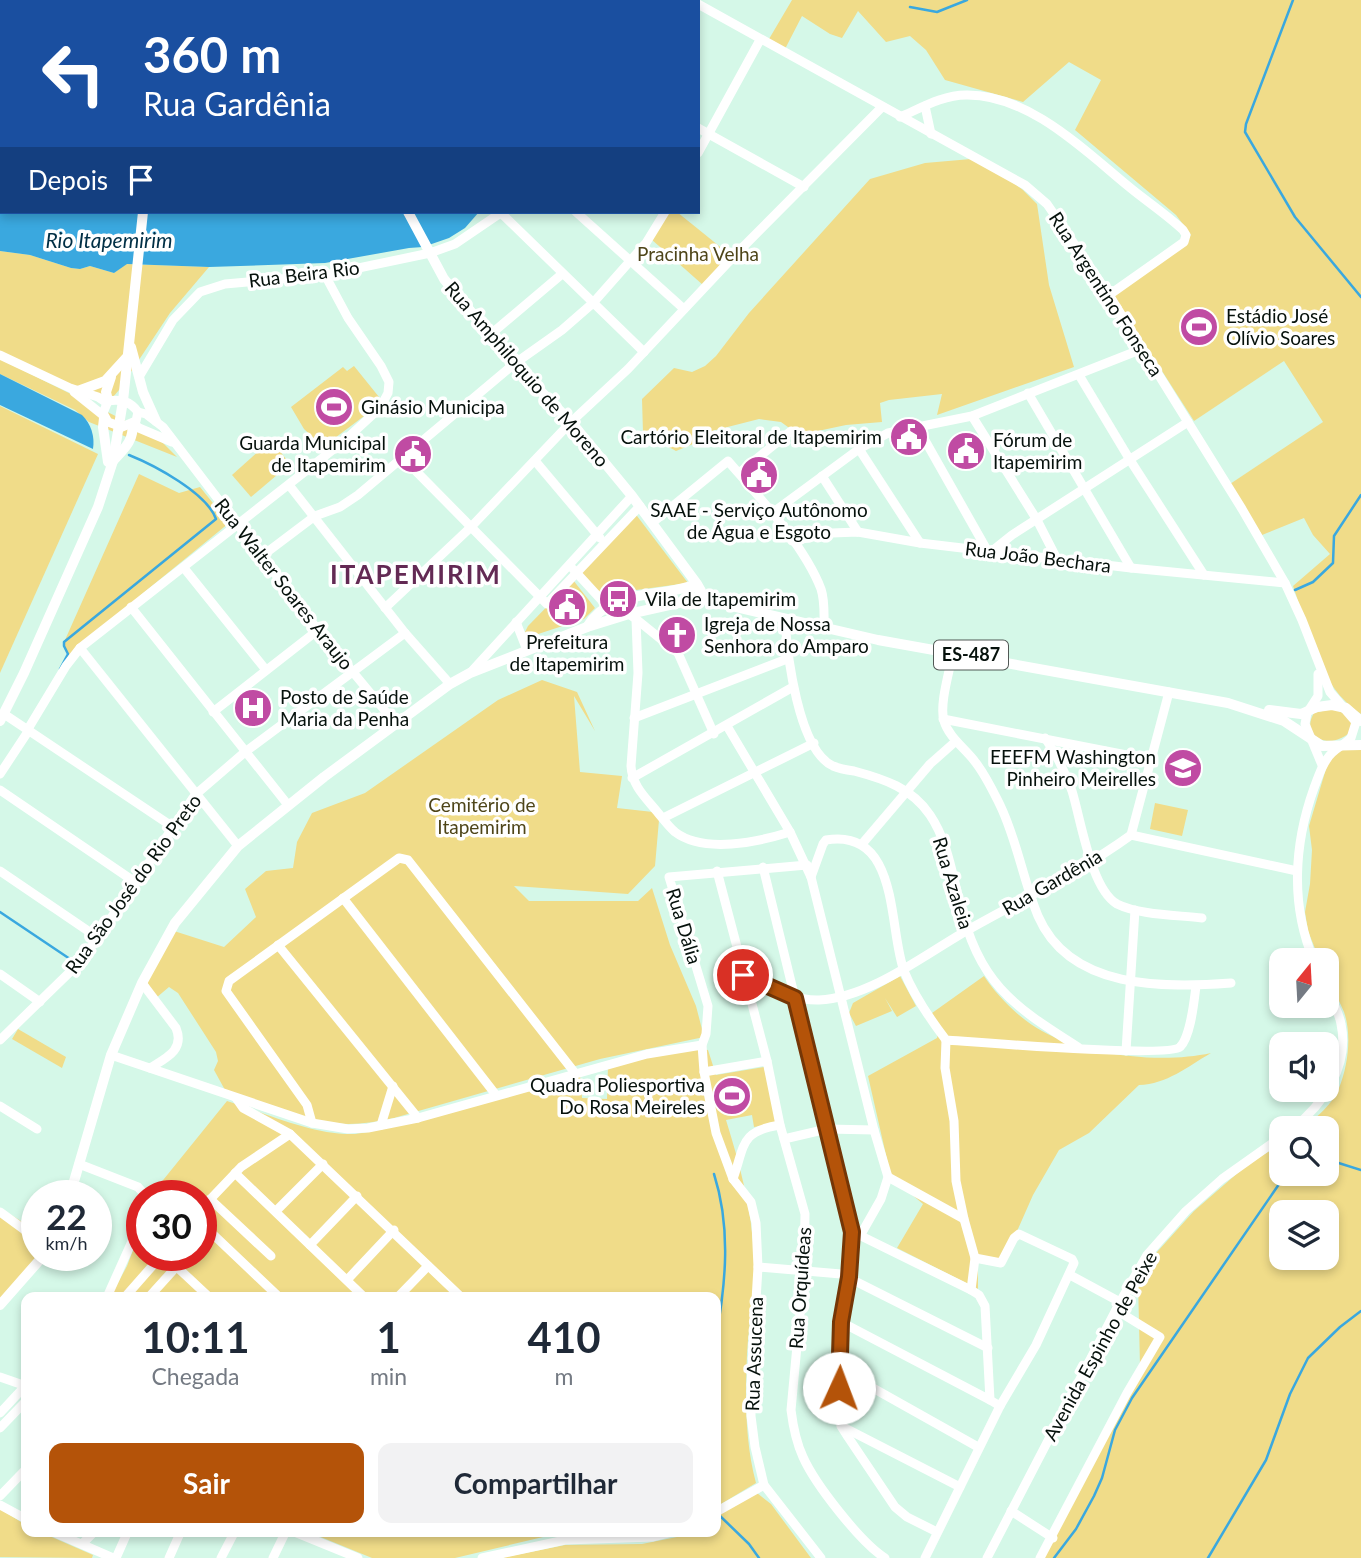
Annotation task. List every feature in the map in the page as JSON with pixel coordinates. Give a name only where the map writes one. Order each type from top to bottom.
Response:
[{"type":"main road","points":[[2,717],[72,566],[109,476],[123,401],[143,214]]},
{"type":"main road","name":"Rua Amphiloquio de Moreno","points":[[409,214],[439,272],[514,364],[572,422],[640,506]]},
{"type":"main road","points":[[129,341],[143,392],[156,421]]},
{"type":"main road","points":[[108,402],[106,392],[111,377],[128,355]]},
{"type":"main road","points":[[74,389],[99,384],[111,377]]},
{"type":"main road","points":[[138,412],[143,392]]},
{"type":"main road","points":[[104,417],[109,476]]},
{"type":"main road","points":[[113,461],[129,442],[133,424]]},
{"type":"main road","points":[[587,627],[598,611],[618,599],[696,592],[640,506]]},
{"type":"main road","name":"ES-487","points":[[633,616],[687,601],[696,603],[696,592],[785,619],[877,639],[1242,706],[1292,714],[1307,713],[1327,705],[1346,708]]},
{"type":"main road","points":[[74,1180],[111,1055],[142,983],[175,923],[238,846],[288,805],[450,684],[470,673],[587,627],[633,616]]},
{"type":"main road","name":"ES-487","points":[[1242,706],[1284,721],[1322,746],[1361,745]]},
{"type":"main road","points":[[1346,708],[1361,721]]},
{"type":"main road","points":[[0,1305],[30,1271]]},
{"type":"street","name":"Rua Argentino Fonseca","points":[[700,5],[1025,185],[1036,194],[1056,217],[1109,295],[1242,509],[1285,583],[1303,620],[1317,662]]},
{"type":"street","points":[[700,150],[761,40]]},
{"type":"street","points":[[900,117],[951,96],[972,95],[1031,113],[1059,130],[1183,230],[1186,235],[1184,242],[1109,295]]},
{"type":"street","points":[[925,106],[931,134]]},
{"type":"street","points":[[385,608],[536,462],[572,422],[644,352],[738,252],[882,107]]},
{"type":"street","points":[[700,129],[804,187]]},
{"type":"street","name":"Rua Beira Rio","points":[[139,377],[173,320],[200,292],[225,284],[325,275],[456,244],[499,214]]},
{"type":"street","points":[[504,214],[644,352]]},
{"type":"street","points":[[578,214],[684,309]]},
{"type":"street","points":[[262,556],[315,516],[334,510],[352,499],[514,364],[562,330],[593,303],[646,243],[664,214]]},
{"type":"street","points":[[491,334],[562,274]]},
{"type":"street","points":[[0,774],[66,666],[80,648],[289,485],[380,408],[389,388],[381,366],[348,318],[325,275]]},
{"type":"street","points":[[772,513],[859,449],[888,433],[972,416],[1142,349]]},
{"type":"street","points":[[0,355],[108,402],[123,401]]},
{"type":"street","points":[[1079,375],[1129,460],[1204,575]]},
{"type":"street","points":[[74,389],[104,417],[118,426],[133,424],[138,412]]},
{"type":"street","points":[[1028,393],[1130,568]]},
{"type":"street","name":"Rua Walter Soares Araujo","points":[[123,401],[156,421],[318,630],[396,724]]},
{"type":"street","points":[[104,417],[108,402]]},
{"type":"street","points":[[972,416],[1038,520],[1057,559]]},
{"type":"street","points":[[918,428],[990,551],[1188,422]]},
{"type":"street","name":"Rua Walter Soares Araujo","points":[[133,424],[173,443]]},
{"type":"street","points":[[739,473],[790,431]]},
{"type":"street","points":[[859,449],[920,543]]},
{"type":"street","points":[[403,458],[547,604],[577,573],[632,496]]},
{"type":"street","points":[[652,523],[728,461],[772,513],[820,587],[824,627]]},
{"type":"street","points":[[536,462],[601,539]]},
{"type":"street","points":[[822,476],[858,533]]},
{"type":"street","points":[[289,485],[405,633],[450,684]]},
{"type":"street","points":[[470,673],[539,595],[640,506]]},
{"type":"street","name":"Rua João Bechara","points":[[792,541],[832,533],[858,533],[1130,568],[1285,583]]},
{"type":"street","points":[[569,566],[606,605]]},
{"type":"street","points":[[184,568],[266,670]]},
{"type":"street","points":[[131,607],[288,805]]},
{"type":"street","points":[[633,616],[675,649],[714,734]]},
{"type":"street","points":[[633,616],[638,673],[631,752],[632,778],[673,830],[683,837],[709,845],[761,840],[790,832]]},
{"type":"street","name":"Rua Azaleia","points":[[785,619],[787,659],[793,687],[814,743],[831,765],[890,782],[906,791],[925,809],[936,826],[949,859],[966,931],[987,973],[1004,995],[1079,1048]]},
{"type":"street","points":[[516,622],[527,650]]},
{"type":"street","points":[[213,712],[318,630]]},
{"type":"street","name":"Rua São José do Rio Preto","points":[[0,1040],[73,970],[195,794],[246,752],[405,633]]},
{"type":"street","points":[[80,648],[238,846]]},
{"type":"street","points":[[953,652],[943,719],[956,741],[977,764],[1000,805],[1039,918],[1060,949],[1091,971],[1130,981],[1196,986],[1231,983]]},
{"type":"street","points":[[634,718],[787,659]]},
{"type":"street","points":[[1309,948],[1300,921],[1297,870],[1304,821],[1322,765],[1331,753],[1352,738],[1356,726],[1346,708],[1330,692],[1317,662]]},
{"type":"street","points":[[1317,662],[1318,696],[1307,713],[1305,726],[1322,765]]},
{"type":"street","points":[[632,778],[793,687]]},
{"type":"street","points":[[1169,692],[1131,835],[1297,870]]},
{"type":"street","points":[[2,717],[28,730],[173,827]]},
{"type":"street","points":[[943,719],[1152,760]]},
{"type":"street","points":[[727,726],[807,865],[888,1177],[881,1199],[856,1234]]},
{"type":"street","points":[[1045,738],[1060,761],[1071,788],[1097,878],[1105,894],[1118,904],[1135,910],[1202,918]]},
{"type":"street","points":[[862,844],[930,764],[956,741]]},
{"type":"street","points":[[663,818],[814,743]]},
{"type":"street","points":[[0,790],[135,882]]},
{"type":"street","name":"Rua Gardênia","points":[[743,975],[795,998],[821,1000],[842,996],[904,970],[966,931],[1092,861],[1131,835]]},
{"type":"street","points":[[811,877],[826,840],[844,839],[862,844],[884,875],[904,970],[917,998],[946,1040],[945,1068],[954,1121],[956,1181],[975,1258],[971,1290]]},
{"type":"street","points":[[312,1123],[307,1105],[226,991],[226,985],[399,858],[408,860],[575,1073]]},
{"type":"street","points":[[717,871],[807,865]]},
{"type":"street","points":[[763,867],[827,1129],[856,1234],[841,1322],[838,1407],[841,1426],[895,1507],[907,1517],[937,1532]]},
{"type":"street","points":[[0,871],[97,937]]},
{"type":"street","name":"Rua Dália","points":[[717,871],[669,877],[708,1006],[706,1034],[702,1045],[704,1072],[716,1133],[733,1179]]},
{"type":"street","name":"Rua Orquídeas","points":[[717,871],[805,1214],[804,1271],[791,1410],[794,1433],[803,1458],[814,1476],[866,1541],[885,1558]]},
{"type":"street","points":[[343,898],[496,1095]]},
{"type":"street","points":[[1126,1051],[1135,910]]},
{"type":"street","points":[[278,945],[418,1118]]},
{"type":"street","points":[[0,974],[40,1002]]},
{"type":"street","points":[[142,983],[176,1028],[179,1036],[173,1053],[150,1068]]},
{"type":"street","points":[[946,1040],[1126,1051],[1170,1051],[1179,1049],[1188,1031],[1196,986]]},
{"type":"street","points":[[1307,1116],[1325,1096],[1339,1060],[1342,1040],[1339,1018]]},
{"type":"street","points":[[111,1055],[312,1123],[348,1129],[418,1118],[647,1054],[702,1045]]},
{"type":"street","points":[[704,1072],[767,1061]]},
{"type":"street","points":[[381,1125],[393,1086]]},
{"type":"street","points":[[236,1098],[243,1108],[290,1134],[394,1230],[456,1292]]},
{"type":"street","points":[[0,1106],[37,1129]]},
{"type":"street","points":[[733,1179],[748,1136],[761,1129],[780,1125]]},
{"type":"street","points":[[785,1139],[827,1129],[874,1130]]},
{"type":"street","points":[[217,1192],[235,1173],[290,1134]]},
{"type":"street","name":"Avenida Espinho de Peixe","points":[[987,1558],[1147,1255],[1186,1211],[1222,1180],[1269,1146]]},
{"type":"street","points":[[79,1164],[126,1182]]},
{"type":"street","points":[[276,1211],[323,1164]]},
{"type":"street","points":[[235,1173],[359,1292]]},
{"type":"street","points":[[888,1177],[964,1219]]},
{"type":"street","name":"Rua Assucena","points":[[733,1179],[751,1202],[758,1243],[751,1416],[764,1485],[821,1558]]},
{"type":"street","points":[[310,1245],[357,1196]]},
{"type":"street","points":[[217,1206],[271,1256]]},
{"type":"street","points":[[0,1212],[21,1227]]},
{"type":"street","points":[[347,1280],[394,1230]]},
{"type":"street","points":[[856,1234],[979,1296],[985,1306],[990,1400]]},
{"type":"street","points":[[925,1558],[978,1447],[1036,1345],[1074,1266],[1072,1259],[1019,1234],[1014,1238],[1001,1263],[975,1258]]},
{"type":"street","points":[[217,1238],[274,1292]]},
{"type":"street","points":[[109,1292],[126,1255]]},
{"type":"street","points":[[403,1292],[428,1266]]},
{"type":"street","points":[[758,1267],[830,1272],[849,1277],[988,1348]]},
{"type":"street","points":[[130,1292],[149,1271]]},
{"type":"street","points":[[154,1292],[172,1271]]},
{"type":"street","points":[[182,1271],[204,1292]]},
{"type":"street","points":[[1041,1558],[1160,1337],[1070,1275]]},
{"type":"street","points":[[841,1322],[1000,1406]]},
{"type":"street","points":[[839,1369],[978,1447]]},
{"type":"street","points":[[0,1377],[21,1383]]},
{"type":"street","points":[[0,1413],[21,1390]]},
{"type":"street","points":[[0,1429],[21,1406]]},
{"type":"street","points":[[841,1426],[960,1487]]},
{"type":"street","points":[[0,1496],[21,1474]]},
{"type":"street","points":[[721,1509],[764,1485]]},
{"type":"street","points":[[0,1504],[21,1516]]},
{"type":"street","points":[[1011,1511],[1053,1538]]},
{"type":"street","points":[[65,1537],[114,1558],[125,1537]]},
{"type":"street","points":[[82,1544],[89,1537]]},
{"type":"street","points":[[169,1558],[178,1537]]},
{"type":"street","points":[[221,1558],[232,1537]]},
{"type":"street","points":[[273,1558],[283,1537]]},
{"type":"street","points":[[306,1537],[358,1558]]},
{"type":"street","points":[[482,1558],[565,1540],[653,1537]]},
{"type":"street","points":[[324,1558],[330,1547]]},
{"type":"green space","points":[[792,0],[1361,0],[1361,714],[1334,689],[1325,673],[1310,639],[1293,586],[1330,554],[1313,535],[1304,518],[1262,535],[1230,484],[1323,422],[1284,361],[1194,421],[1112,293],[1191,235],[1176,215],[1075,130],[1101,80],[1069,62],[1023,102],[945,80],[926,50],[910,36],[886,42],[858,11],[842,38],[830,34],[802,16],[785,49],[769,39]]},
{"type":"green space","points":[[971,159],[1003,175],[1037,204],[1049,285],[1074,367],[937,415],[942,394],[880,403],[882,422],[846,425],[799,435],[781,422],[759,419],[708,432],[698,442],[676,451],[643,433],[642,399],[674,368],[692,372],[705,366],[716,356],[749,313],[870,179],[925,163]]},
{"type":"green space","name":"Pracinha Velha","points":[[666,214],[679,214],[729,254],[703,285],[651,239]]},
{"type":"green space","points":[[0,251],[30,255],[71,268],[90,266],[114,273],[126,264],[209,267],[170,313],[119,390],[113,397],[99,399],[0,352]]},
{"type":"green space","points":[[0,359],[156,436],[177,457],[89,422],[75,410],[0,374]]},
{"type":"green space","name":"Ginásio Municipa","points":[[354,366],[379,397],[373,403],[376,407],[323,447],[304,429],[291,407],[343,367],[347,371]]},
{"type":"green space","points":[[0,406],[98,454],[0,673]]},
{"type":"green space","points":[[271,440],[290,464],[251,497],[232,475]]},
{"type":"green space","points":[[139,474],[179,493],[200,487],[229,523],[142,594],[81,649],[73,662],[67,657],[68,653],[63,646],[65,640]]},
{"type":"green space","points":[[634,512],[688,583],[599,595],[579,572]]},
{"type":"green space","points":[[573,580],[595,608],[584,619],[529,637],[525,632],[528,626]]},
{"type":"green space","name":"Cemitério de Itapemirim","points":[[542,680],[577,692],[595,731],[574,696],[580,772],[622,776],[617,808],[653,812],[659,820],[655,866],[628,894],[514,886],[529,901],[638,901],[652,888],[670,945],[696,1006],[704,1037],[600,1059],[394,1118],[364,1123],[342,1124],[307,1118],[225,1090],[214,1070],[218,1061],[216,1052],[178,993],[169,987],[156,998],[146,980],[174,931],[224,947],[256,917],[245,889],[266,871],[293,868],[297,842],[312,813],[365,793],[498,700]]},
{"type":"green space","points":[[1331,709],[1346,715],[1353,729],[1345,736],[1327,741],[1314,735],[1311,722],[1314,713]]},
{"type":"green space","points":[[1340,749],[1361,749],[1361,1558],[1041,1558],[1140,1366],[1138,1281],[1157,1252],[1194,1211],[1248,1164],[1269,1151],[1269,1186],[1339,1186],[1339,1116],[1317,1116],[1331,1102],[1339,1102],[1339,1086],[1348,1050],[1348,1030],[1339,1001],[1339,948],[1315,948],[1308,931],[1305,912],[1312,850],[1309,826],[1328,762]]},
{"type":"green space","points":[[1155,803],[1188,810],[1182,836],[1150,829]]},
{"type":"green space","points":[[900,976],[916,1006],[897,1017],[885,998],[892,1011],[856,1026],[849,1013],[853,1003]]},
{"type":"green space","points":[[984,976],[996,992],[1026,1020],[1060,1040],[1080,1047],[1125,1056],[1170,1058],[1211,1053],[1159,1082],[1139,1085],[1089,1133],[1059,1150],[1033,1195],[1002,1265],[978,1261],[978,1289],[897,1248],[923,1204],[891,1177],[868,1076],[937,1038],[938,1034],[925,1018]]},
{"type":"green space","points":[[18,1029],[66,1057],[62,1068],[12,1039]]},
{"type":"green space","points":[[703,1049],[708,1050],[716,1075],[764,1067],[776,1120],[773,1124],[754,1127],[752,1115],[726,1120],[744,1188],[753,1239],[754,1282],[747,1354],[746,1403],[756,1483],[721,1504],[721,1292],[113,1292],[126,1268],[126,1271],[217,1271],[217,1180],[163,1180],[227,1101],[307,1128],[355,1134],[580,1075],[582,1098],[607,1099],[608,1066],[670,1052]]},
{"type":"green space","points":[[0,1208],[21,1221],[21,1271],[29,1271],[0,1309]]},
{"type":"green space","points":[[757,1493],[771,1504],[811,1558],[500,1558],[565,1545],[642,1544],[677,1537],[721,1537],[721,1513]]},
{"type":"green space","points":[[0,1509],[21,1522],[21,1537],[52,1537],[93,1555],[92,1558],[0,1557]]},
{"type":"green space","points":[[321,1537],[543,1537],[455,1558],[372,1558]]},
{"type":"water","name":"Rio Itapemirim","points":[[0,214],[477,214],[465,228],[449,238],[423,247],[325,263],[209,267],[127,264],[114,273],[90,266],[71,268],[30,255],[0,251]]},
{"type":"water","points":[[0,374],[82,415],[92,430],[93,449],[0,405]]},
{"type":"waterway","points":[[910,7],[937,12],[967,0]]},
{"type":"waterway","points":[[1293,0],[1245,132],[1295,217],[1361,297]]},
{"type":"waterway","points":[[60,669],[68,654],[64,642],[216,519],[211,509],[191,490],[129,455]]},
{"type":"waterway","points":[[1295,590],[1313,582],[1333,563],[1334,536],[1361,495]]},
{"type":"waterway","points":[[0,912],[70,959]]},
{"type":"waterway","points":[[1339,1163],[1361,1170]]},
{"type":"waterway","points":[[714,1174],[725,1235],[721,1303]]},
{"type":"waterway","points":[[1054,1558],[1076,1529],[1094,1496],[1102,1478],[1115,1430],[1132,1398],[1278,1186]]},
{"type":"waterway","points":[[1208,1558],[1266,1460],[1290,1394],[1308,1358],[1361,1311]]},
{"type":"waterway","points":[[721,1517],[749,1544],[759,1558]]},
{"type":"place","name":"Estádio José Olívio Soares","points":[[1199,327]]},
{"type":"place","name":"Ginásio Municipa","points":[[334,407]]},
{"type":"place","name":"Cartório Eleitoral de Itapemirim","points":[[909,437]]},
{"type":"place","name":"Fórum de Itapemirim","points":[[966,451]]},
{"type":"place","name":"Guarda Municipal de Itapemirim","points":[[413,454]]},
{"type":"place","name":"SAAE - Serviço Autônomo de Água e Esgoto","points":[[759,475]]},
{"type":"place","name":"Vila de Itapemirim","points":[[618,599]]},
{"type":"place","name":"Prefeitura de Itapemirim","points":[[567,607]]},
{"type":"place","name":"Igreja de Nossa Senhora do Amparo","points":[[677,635]]},
{"type":"place","name":"Posto de Saúde Maria da Penha","points":[[253,708]]},
{"type":"place","name":"EEEFM Washington Pinheiro Meirelles","points":[[1183,768]]},
{"type":"place","name":"Quadra Poliesportiva Do Rosa Meireles","points":[[732,1096]]},
{"type":"district","name":"ITAPEMIRIM","points":[[416,575]]},
{"type":"route","points":[[743,975],[795,998],[852,1232],[849,1277],[841,1322],[839,1388]]}]
